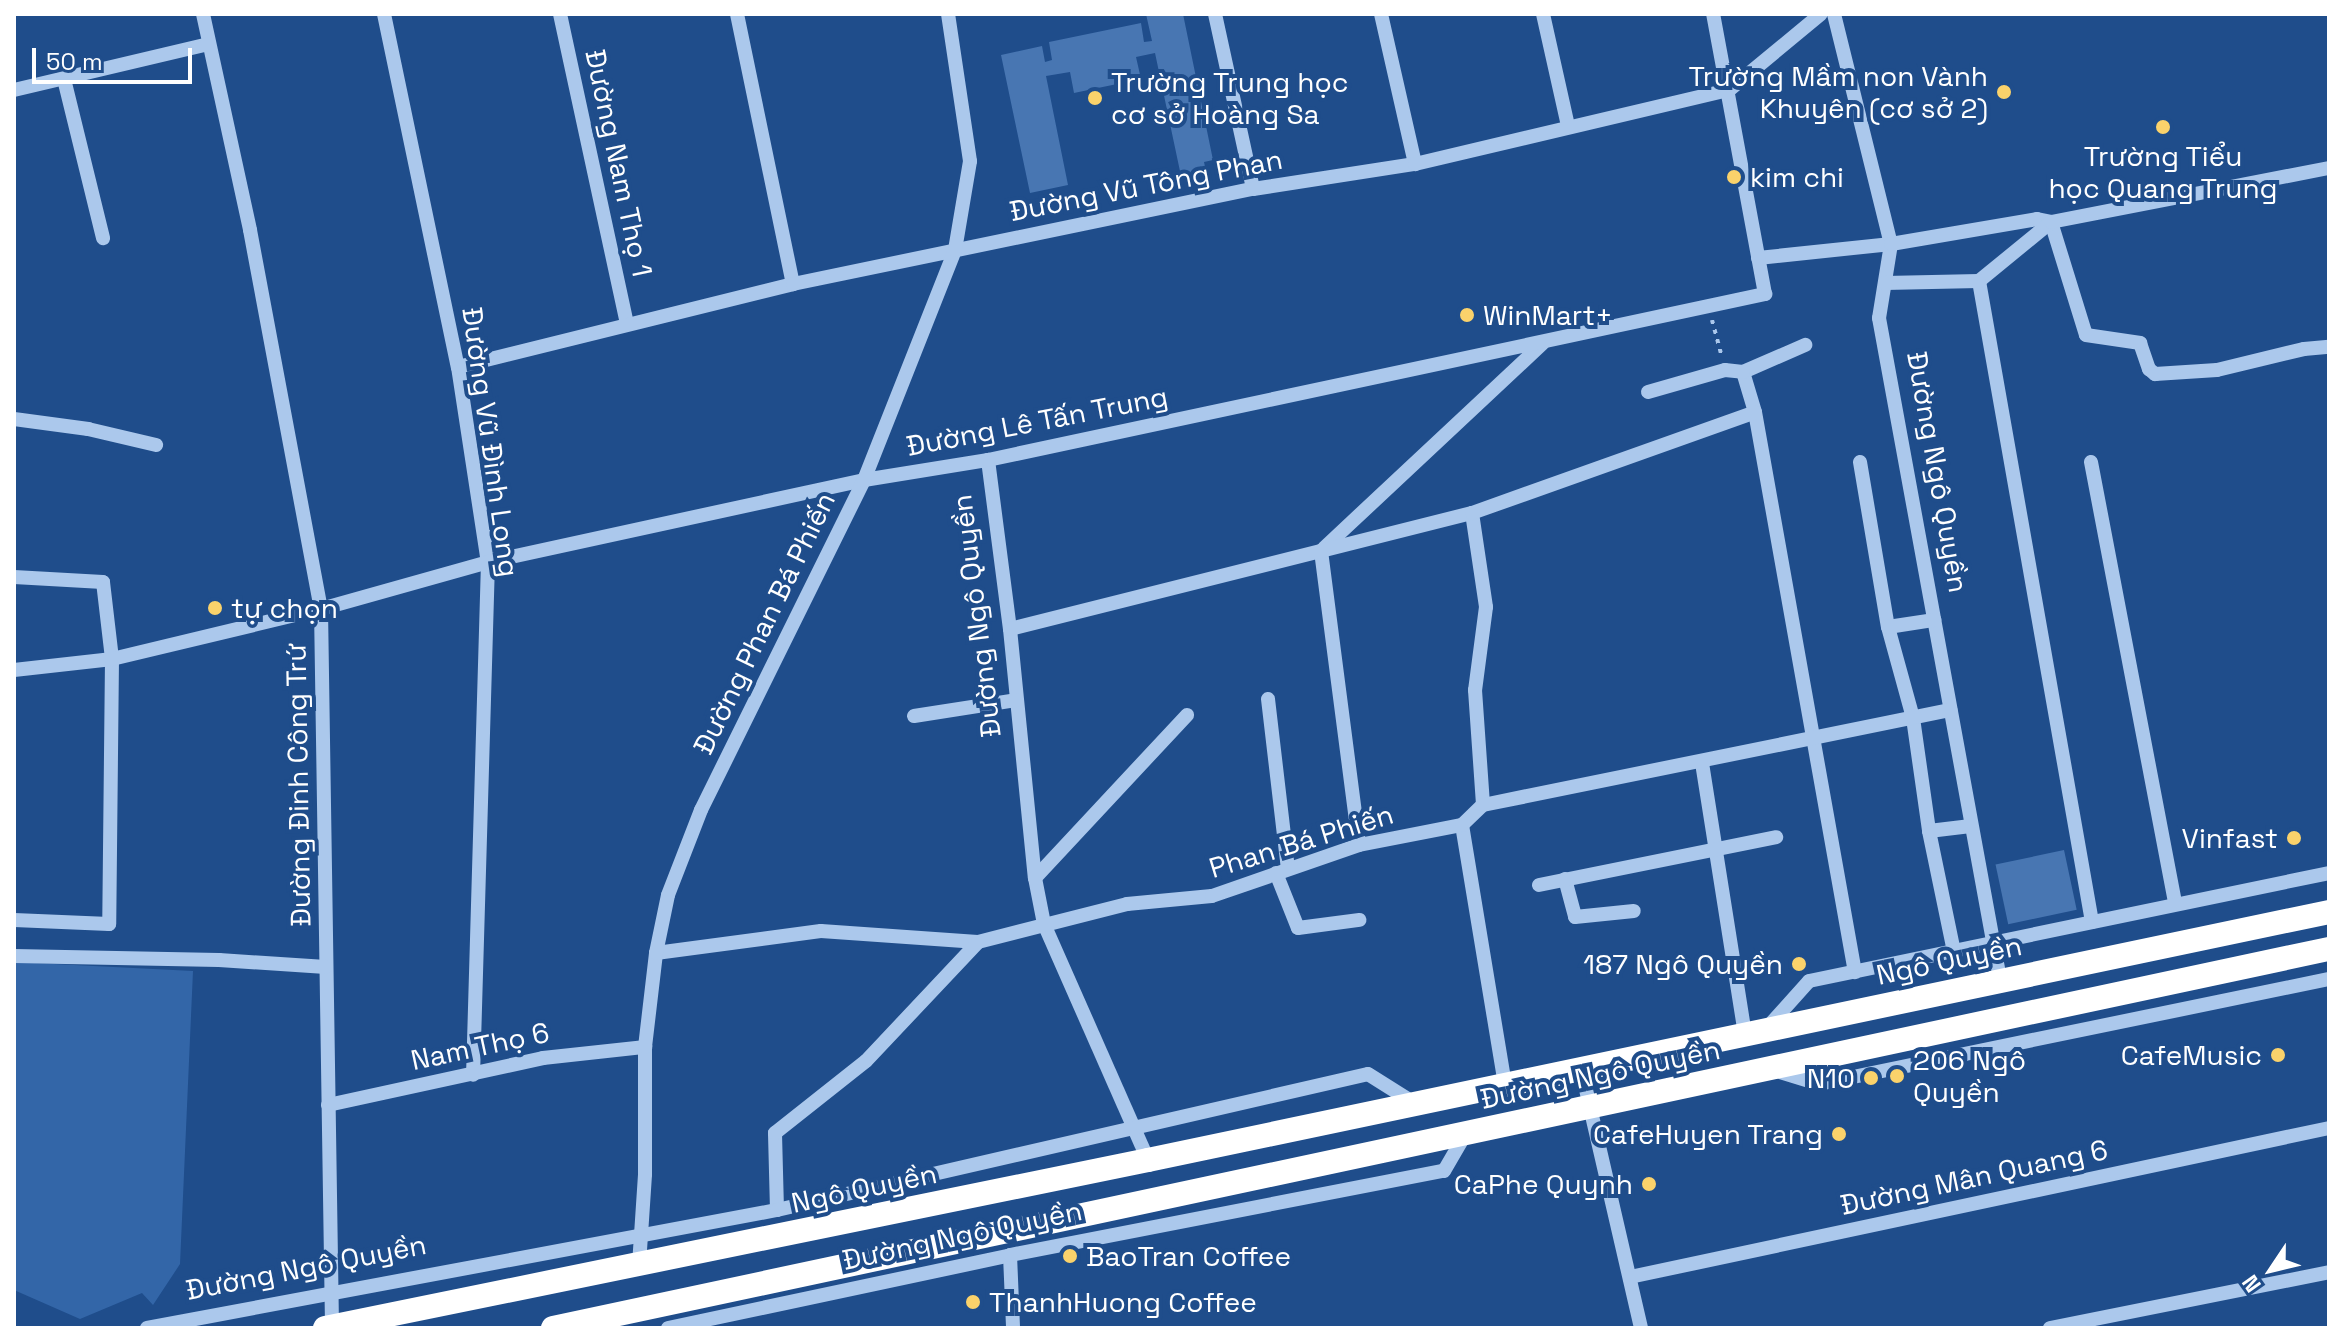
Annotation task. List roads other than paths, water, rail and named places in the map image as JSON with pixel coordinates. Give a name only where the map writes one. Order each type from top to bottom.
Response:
[{"type":"highway","name":"Ngô Quyền","points":[[1581,1068],[2329,912]]},
{"type":"highway","points":[[1769,1068],[2329,949]]},
{"type":"highway","name":"Đường Ngô Quyền","points":[[1414,1103],[1581,1068]]},
{"type":"highway","name":"Đường Ngô Quyền","points":[[1466,1133],[1769,1068]]},
{"type":"highway","name":"Ngô Quyền","points":[[330,1328],[1414,1103]]},
{"type":"highway","points":[[553,1328],[1466,1133]]},
{"type":"street","name":"Đường Đinh Công Trứ","points":[[203,14],[268,318],[321,609],[330,1328]]},
{"type":"street","name":"Đường Vũ Đình Long","points":[[384,14],[458,367],[488,562],[473,1075]]},
{"type":"street","name":"Đường Nam Thọ 1","points":[[560,14],[627,323]]},
{"type":"street","points":[[737,14],[793,284]]},
{"type":"street","name":"Đường Phan Bá Phiến","points":[[639,1265],[645,1047],[656,953],[668,895],[701,810],[864,480],[955,250],[970,161],[948,14]]},
{"type":"street","points":[[1215,14],[1253,189]]},
{"type":"street","points":[[1381,14],[1415,164]]},
{"type":"street","points":[[1543,14],[1568,126]]},
{"type":"street","points":[[1713,14],[1758,258],[1891,244],[2031,219],[2051,222],[2329,168]]},
{"type":"street","name":"Đường Vũ Tông Phan","points":[[458,367],[793,284],[1253,189],[1415,164],[1729,90],[1821,14]]},
{"type":"street","name":"Đường Ngô Quyền","points":[[1834,14],[1891,244],[1879,318],[2000,979]]},
{"type":"street","points":[[14,90],[209,44]]},
{"type":"street","points":[[64,79],[103,238]]},
{"type":"street","points":[[1885,283],[1979,281],[2051,222]]},
{"type":"street","points":[[2051,222],[2086,335],[2140,343],[2149,369],[2155,374],[2217,370],[2304,349],[2329,347]]},
{"type":"street","name":"Đường Lê Tấn Trung","points":[[14,670],[112,659],[321,609],[488,562],[864,480],[988,460],[1765,294],[1758,258]]},
{"type":"street","points":[[1979,281],[2092,922]]},
{"type":"street","points":[[1321,551],[1542,343]]},
{"type":"street","points":[[1648,392],[1725,370],[1743,372],[1805,345]]},
{"type":"street","points":[[1743,372],[1755,412],[1855,972]]},
{"type":"street","points":[[1010,629],[1472,513],[1755,412]]},
{"type":"street","points":[[14,419],[88,429],[156,445]]},
{"type":"street","name":"Đường Ngô Quyền","points":[[988,460],[1010,629],[1035,878],[1044,924],[1148,1160]]},
{"type":"street","points":[[1860,462],[1888,627],[1913,718],[1929,831],[1954,952]]},
{"type":"street","points":[[2091,462],[2175,904]]},
{"type":"street","points":[[1472,513],[1486,607],[1475,690],[1483,805]]},
{"type":"street","points":[[1321,551],[1359,845]]},
{"type":"street","points":[[14,577],[103,582],[112,659],[109,924],[14,920]]},
{"type":"street","points":[[1888,627],[1934,620]]},
{"type":"street","points":[[1268,699],[1282,871],[1298,928],[1359,920]]},
{"type":"street","points":[[914,716],[1016,700]]},
{"type":"street","points":[[1462,825],[1483,805],[1812,741],[1950,710]]},
{"type":"street","points":[[1035,878],[1187,715]]},
{"type":"street","points":[[1702,763],[1716,847],[1756,1031]]},
{"type":"street","name":"Đường Ngô Quyền","points":[[1462,825],[1505,1084]]},
{"type":"street","name":"Phan Bá Phiến","points":[[656,953],[821,931],[978,942],[1127,904],[1212,896],[1359,845],[1462,825]]},
{"type":"street","points":[[1929,831],[1971,826]]},
{"type":"street","points":[[1539,885],[1776,837]]},
{"type":"street","points":[[1756,1031],[1809,981],[2329,873]]},
{"type":"street","points":[[1565,879],[1575,917],[1634,911]]},
{"type":"street","points":[[777,1210],[775,1133],[866,1061],[978,942]]},
{"type":"street","points":[[14,956],[219,960],[326,967]]},
{"type":"street","points":[[1769,1068],[1819,1084],[2329,979]]},
{"type":"street","name":"Nam Thọ 6","points":[[328,1105],[569,1054],[645,1047]]},
{"type":"street","points":[[1581,1068],[1641,1328]]},
{"type":"street","name":"Đường Ngô Quyền","points":[[147,1328],[777,1210],[1368,1074],[1414,1103]]},
{"type":"street","name":"Đường Mân Quang 6","points":[[1630,1277],[2329,1128]]},
{"type":"street","name":"Đường Ngô Quyền","points":[[668,1328],[690,1326],[1010,1255],[1444,1171],[1466,1133]]},
{"type":"street","points":[[1010,1255],[1013,1328]]},
{"type":"street","points":[[2050,1328],[2329,1272]]},
{"type":"place","name":"Trường Mầm non Vành Khuyên (cơ sở 2)","points":[[2004,92]]},
{"type":"place","name":"Trường Trung học cơ sở Hoàng Sa","points":[[1095,98]]},
{"type":"place","name":"Trường Tiểu học Quang Trung","points":[[2163,127]]},
{"type":"place","name":"kim chi","points":[[1734,177]]},
{"type":"place","name":"WinMart+","points":[[1467,315]]},
{"type":"place","name":"tự chọn","points":[[215,608]]},
{"type":"place","name":"Vinfast","points":[[2294,838]]},
{"type":"place","name":"187 Ngô Quyền","points":[[1799,964]]},
{"type":"place","name":"CafeMusic","points":[[2278,1055]]},
{"type":"place","name":"206 Ngô Quyền","points":[[1897,1076]]},
{"type":"place","name":"N10","points":[[1871,1078]]},
{"type":"place","name":"CafeHuyen Trang","points":[[1839,1134]]},
{"type":"place","name":"CaPhe Quynh","points":[[1649,1184]]},
{"type":"place","name":"BaoTran Coffee","points":[[1070,1256]]},
{"type":"place","name":"ThanhHuong Coffee","points":[[973,1302]]}]
